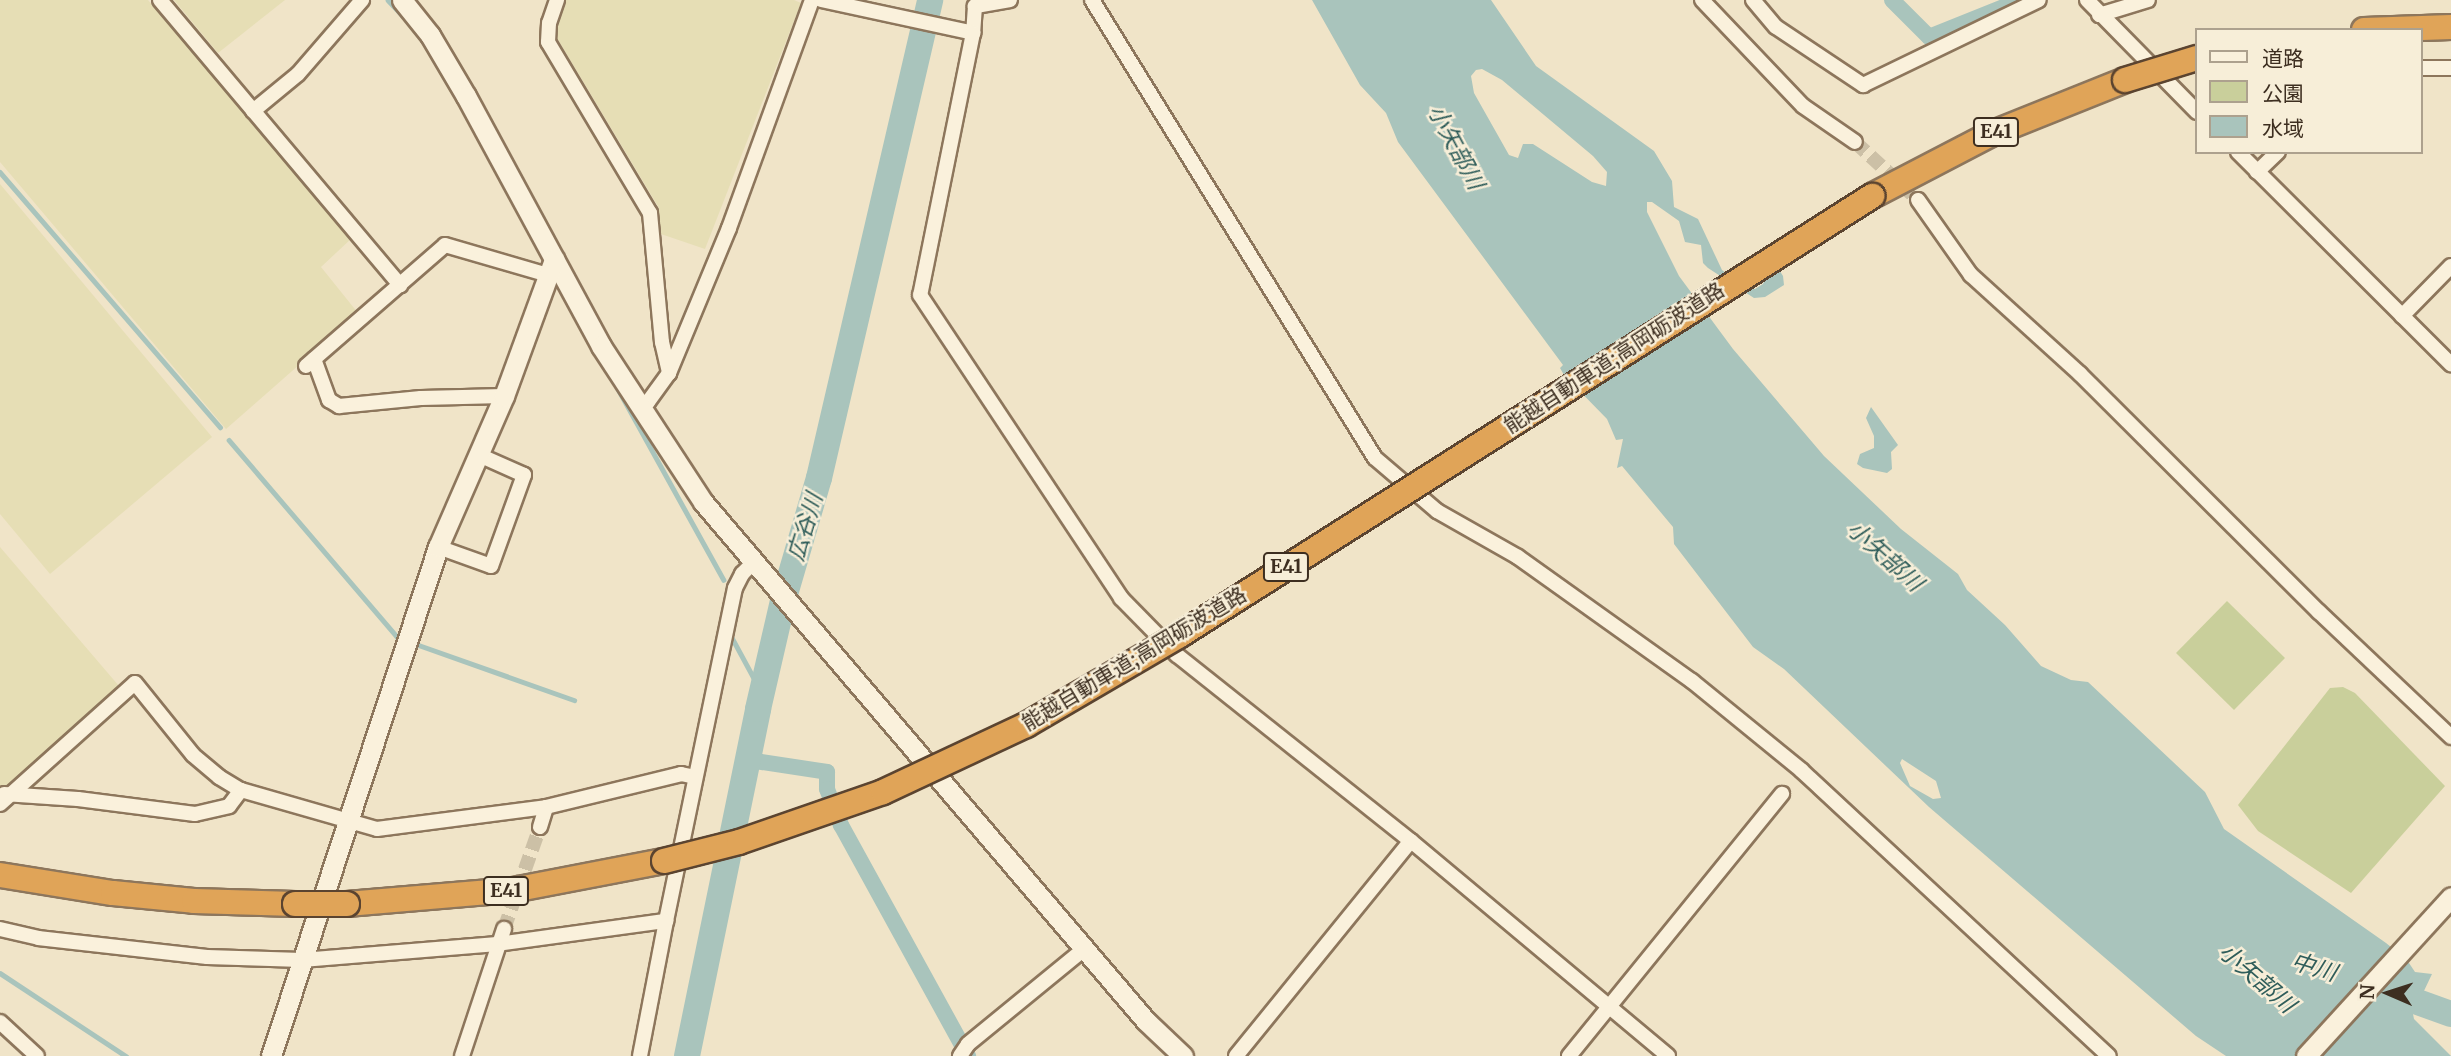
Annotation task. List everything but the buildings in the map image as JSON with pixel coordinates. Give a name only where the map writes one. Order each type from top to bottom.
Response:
[{"type":"highway","points":[[2422,28],[2451,27]]},
{"type":"highway","name":"能越自動車道;高岡砺波道路","points":[[0,875],[113,893],[194,901],[295,904],[347,904],[513,890],[664,861],[739,842],[870,797],[958,760],[1026,725],[1180,635],[1872,196],[1991,134],[2125,80],[2196,58]]},
{"type":"street","points":[[160,0],[400,285]]},
{"type":"street","points":[[253,111],[298,74],[362,0]]},
{"type":"street","points":[[402,0],[430,35],[460,86],[551,267],[703,502],[1146,1021],[1183,1056]]},
{"type":"street","points":[[557,0],[549,23],[548,42],[650,213],[662,342],[669,373]]},
{"type":"street","points":[[640,407],[648,402],[669,373],[729,228],[812,0]]},
{"type":"street","points":[[821,0],[973,33]]},
{"type":"street","points":[[1010,0],[975,6],[973,33],[920,295],[1121,598],[1177,655],[1411,841],[1668,1056]]},
{"type":"street","points":[[1092,0],[1375,458],[1437,511],[1518,556],[1692,681],[1865,827],[2109,1056]]},
{"type":"street","points":[[1702,0],[1803,106],[1855,142]]},
{"type":"street","points":[[1753,0],[1776,27],[1863,85],[2039,0]]},
{"type":"street","points":[[2087,0],[2099,15],[2196,109]]},
{"type":"street","points":[[2099,15],[2147,0]]},
{"type":"street","points":[[2423,68],[2451,68]]},
{"type":"street","points":[[2240,154],[2451,364]]},
{"type":"street","points":[[2257,172],[2276,154]]},
{"type":"street","points":[[1917,200],[1972,275],[2090,383],[2319,612],[2451,737]]},
{"type":"street","points":[[504,396],[421,398],[339,406],[329,400],[310,362],[445,245],[551,267]]},
{"type":"street","points":[[2402,316],[2451,266]]},
{"type":"street","points":[[271,1056],[438,547],[504,396],[551,267]]},
{"type":"street","points":[[438,547],[491,566],[524,475],[479,455]]},
{"type":"street","points":[[640,1056],[735,588],[742,574],[760,567]]},
{"type":"street","points":[[2,797],[135,683],[192,755],[219,778],[241,790],[377,830],[546,807],[681,774],[695,777]]},
{"type":"street","points":[[2,797],[79,799],[195,814],[229,806],[241,790]]},
{"type":"street","points":[[1569,1056],[1783,794]]},
{"type":"street","points":[[540,827],[546,807]]},
{"type":"street","points":[[1236,1056],[1411,841]]},
{"type":"street","points":[[2306,1056],[2451,897]]},
{"type":"street","points":[[0,929],[38,938],[208,957],[302,960],[497,944],[666,921]]},
{"type":"street","points":[[462,1056],[504,929]]},
{"type":"street","points":[[960,1056],[968,1044],[1084,949]]},
{"type":"street","points":[[0,1022],[37,1056]]},
{"type":"shaded area","points":[[0,0],[148,0],[352,238],[321,267],[358,313],[226,429],[0,162]]},
{"type":"shaded area","points":[[174,0],[285,0],[218,53]]},
{"type":"shaded area","points":[[564,0],[794,0],[801,3],[705,249],[658,233],[659,208],[554,33]]},
{"type":"shaded area","points":[[0,184],[212,437],[50,574],[0,514]]},
{"type":"shaded area","points":[[0,547],[125,693],[8,794],[0,793]]},
{"type":"green space","points":[[2227,601],[2285,658],[2234,710],[2176,653]]},
{"type":"green space","points":[[2343,687],[2355,693],[2445,786],[2351,893],[2258,831],[2238,805],[2330,688]]},
{"type":"water","name":"小矢部川","points":[[1312,0],[1491,0],[1536,66],[1654,151],[1672,181],[1674,207],[1698,219],[1722,270],[1746,288],[1755,289],[1763,284],[1773,260],[1783,276],[1784,285],[1765,297],[1754,298],[1708,268],[1703,263],[1701,245],[1685,242],[1679,221],[1652,202],[1647,202],[1647,212],[1679,276],[1733,349],[1824,456],[1901,529],[1958,574],[1967,590],[2005,625],[2041,666],[2071,680],[2088,682],[2205,792],[2224,829],[2386,943],[2407,960],[2415,972],[2432,974],[2413,1014],[2414,1019],[2451,1056],[2226,1056],[2196,1036],[1929,807],[1784,669],[1753,647],[1674,544],[1673,527],[1622,466],[1617,468],[1623,439],[1616,440],[1607,419],[1564,375],[1560,368],[1563,365],[1398,142],[1386,113],[1360,85]],"holes":[[[1482,69],[1502,80],[1593,156],[1607,172],[1606,186],[1592,182],[1533,144],[1523,144],[1518,158],[1509,155],[1474,93],[1471,76],[1476,70]],[[1902,759],[1936,781],[1941,798],[1933,799],[1910,786],[1900,763]]]},
{"type":"water","points":[[1871,407],[1898,445],[1891,452],[1892,469],[1887,473],[1863,468],[1857,464],[1860,454],[1874,448],[1874,436],[1866,418]]},
{"type":"waterway","points":[[388,0],[402,15]]},
{"type":"waterway","name":"広谷川","points":[[687,1056],[758,709],[783,601],[819,478],[930,0]]},
{"type":"waterway","points":[[1892,0],[1929,37],[2021,0]]},
{"type":"waterway","points":[[0,172],[220,427]]},
{"type":"waterway","points":[[618,389],[724,580]]},
{"type":"waterway","points":[[229,440],[397,637],[402,639]]},
{"type":"waterway","points":[[729,632],[762,693]]},
{"type":"waterway","points":[[413,643],[574,700]]},
{"type":"waterway","points":[[749,760],[827,772],[827,789],[841,825],[968,1056]]},
{"type":"waterway","points":[[0,973],[126,1056]]},
{"type":"waterway","name":"中川","points":[[2387,991],[2451,1014]]},
{"type":"tunnel","points":[[1855,142],[1918,200]]},
{"type":"tunnel","points":[[504,929],[540,827]]}]
